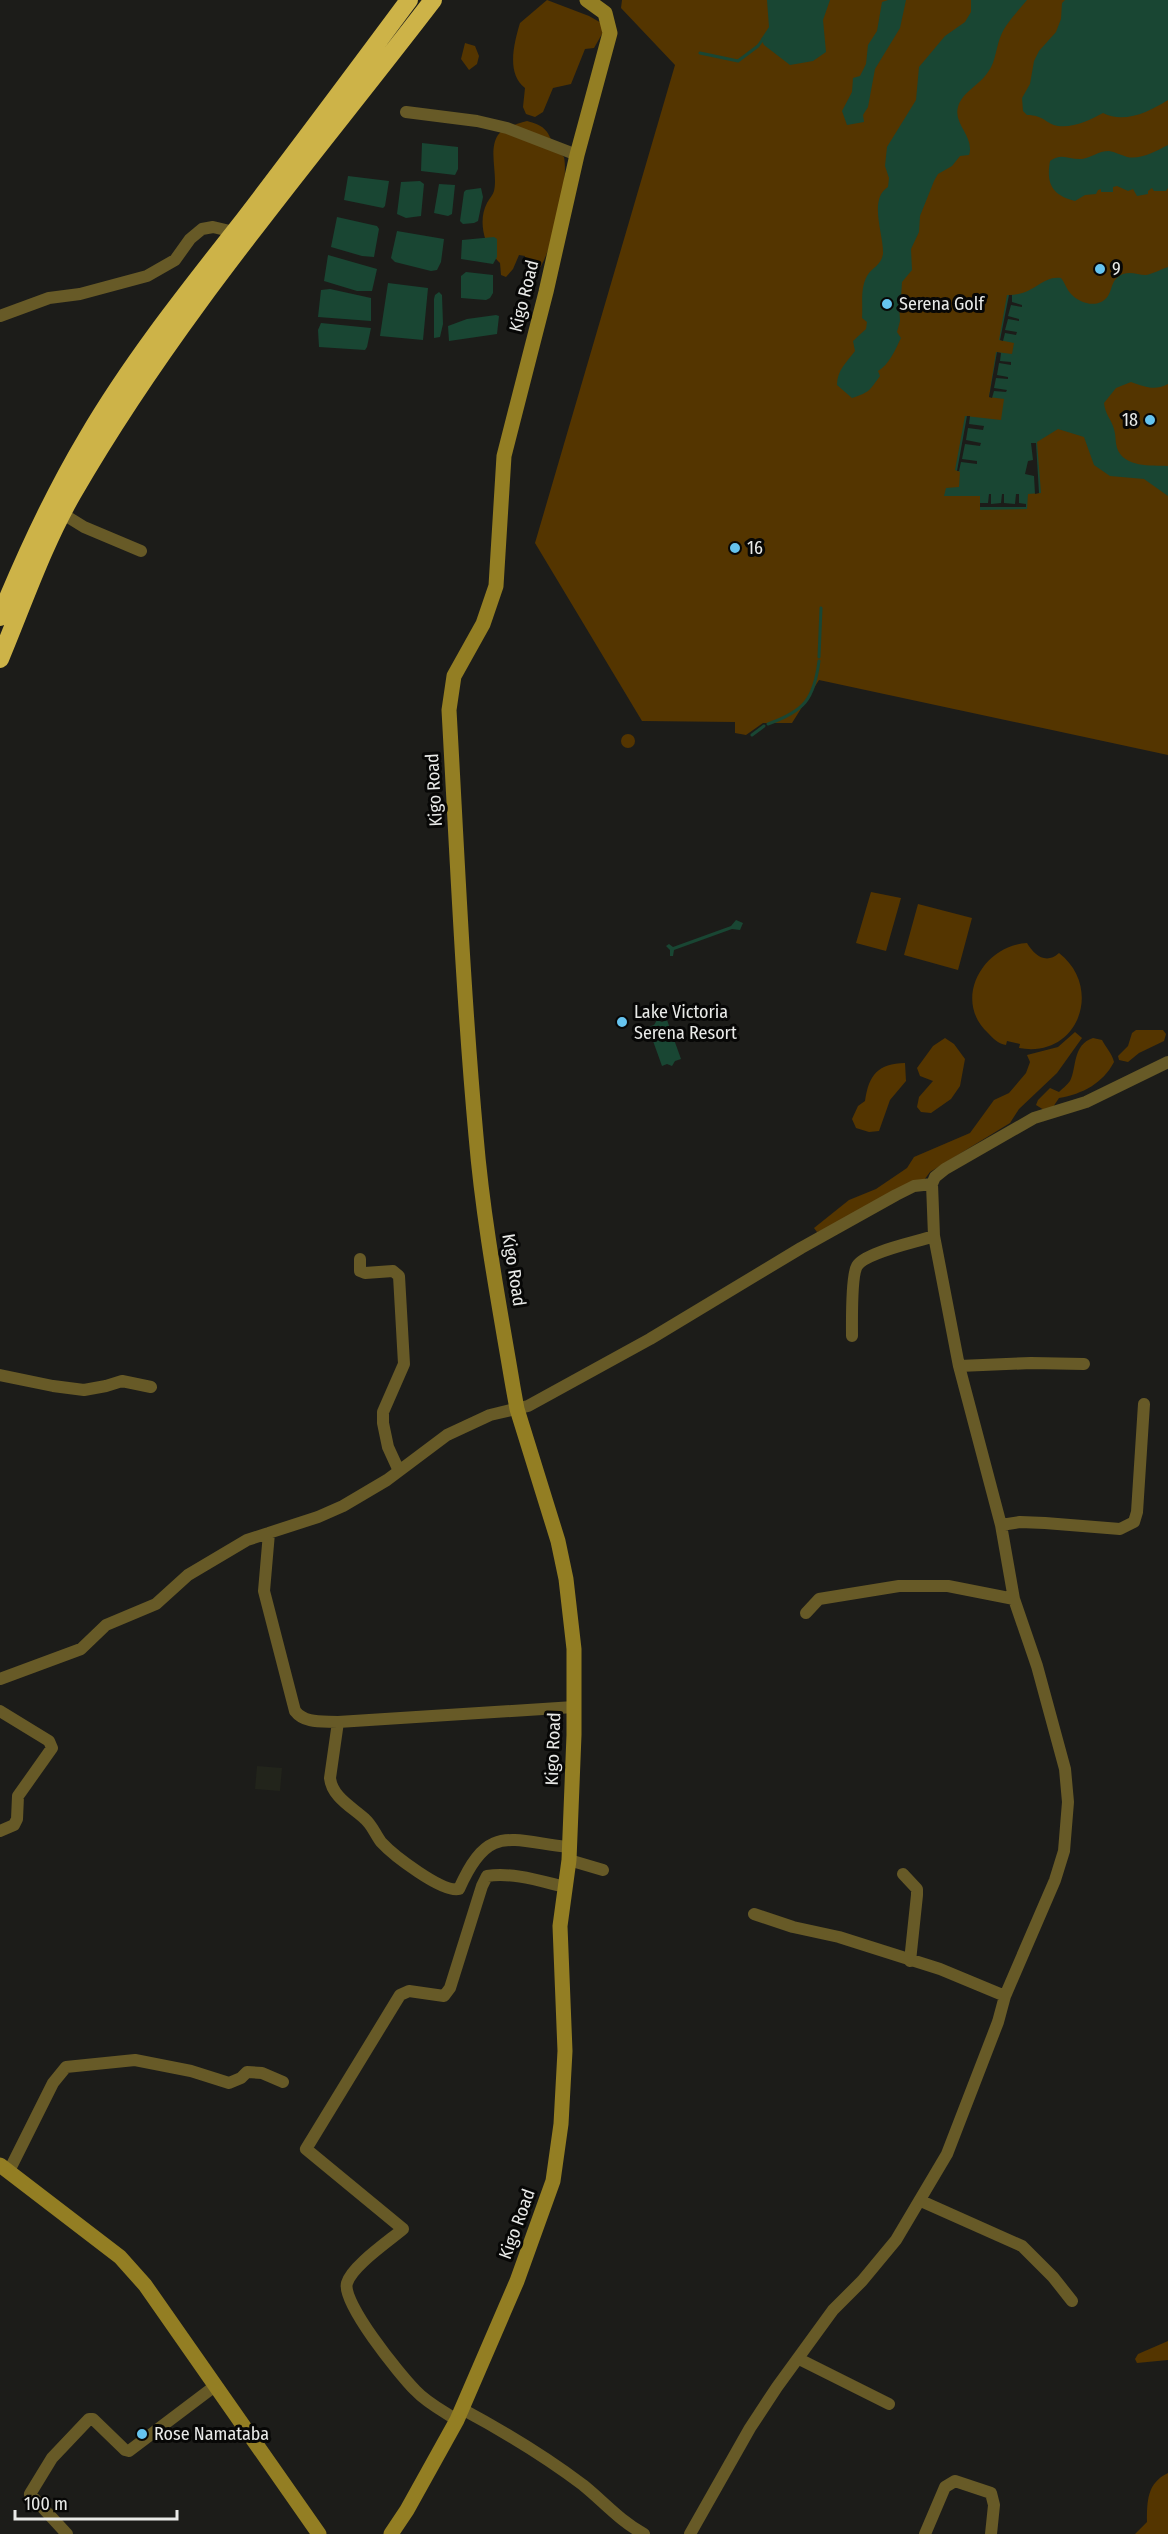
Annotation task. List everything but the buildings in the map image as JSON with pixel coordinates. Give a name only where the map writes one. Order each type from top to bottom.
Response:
[{"type":"highway","points":[[0,617],[57,494],[88,435],[173,309],[409,0]]},
{"type":"highway","points":[[0,659],[63,514],[122,413],[173,337],[243,242],[433,0]]},
{"type":"street","name":"Kigo Road","points":[[391,2534],[407,2510],[459,2415],[518,2281],[553,2181],[561,2124],[564,2051],[560,1937],[568,1853],[574,1648],[566,1579],[558,1541],[517,1409],[482,1195],[460,921],[448,710],[454,676],[483,624],[496,586],[504,456],[577,155],[610,33],[604,13],[587,0]]},
{"type":"street","points":[[406,112],[477,121],[507,128],[577,155]]},
{"type":"street","points":[[0,316],[49,298],[80,294],[147,276],[175,260],[190,239],[202,229],[213,227],[234,232]]},
{"type":"street","points":[[63,514],[84,527],[141,551]]},
{"type":"street","points":[[690,2534],[750,2428],[833,2310],[862,2281],[896,2240],[947,2154],[998,2022],[1005,1996],[1055,1880],[1064,1851],[1068,1810],[1065,1769],[1037,1666],[1014,1599],[1001,1525],[959,1366],[934,1236],[932,1184],[935,1177],[945,1169],[1034,1118],[1086,1102],[1168,1062]]},
{"type":"street","points":[[0,1679],[81,1649],[106,1625],[156,1604],[199,1568],[247,1540],[318,1517],[343,1506],[399,1471],[447,1435],[490,1415],[528,1406],[650,1339],[801,1248],[896,1195],[914,1186],[932,1184]]},
{"type":"street","points":[[852,1336],[855,1276],[858,1264],[868,1257],[934,1236]]},
{"type":"street","points":[[360,1259],[360,1271],[365,1273],[393,1271],[399,1276],[404,1364],[383,1412],[383,1424],[388,1447],[399,1471]]},
{"type":"street","points":[[959,1366],[1031,1363],[1084,1364]]},
{"type":"street","points":[[0,1375],[84,1390],[122,1380],[151,1387]]},
{"type":"street","points":[[1001,1525],[1020,1522],[1120,1529],[1134,1522],[1137,1512],[1144,1404]]},
{"type":"street","points":[[268,1533],[264,1591],[295,1711],[300,1718],[338,1722],[574,1707]]},
{"type":"street","points":[[806,1613],[819,1599],[899,1586],[948,1586],[1014,1599]]},
{"type":"street","points":[[0,1711],[49,1742],[52,1748],[18,1796],[17,1820],[14,1825],[0,1831]]},
{"type":"street","points":[[338,1722],[330,1778],[331,1786],[339,1797],[365,1818],[388,1848],[446,1888],[459,1889],[477,1853],[496,1841],[568,1853],[603,1870]]},
{"type":"street","points":[[565,1887],[499,1874],[487,1876],[450,1988],[444,1996],[409,1991],[399,1995],[306,2149],[404,2229],[351,2274],[345,2286],[353,2308],[386,2355],[415,2390],[426,2400],[530,2449],[582,2485],[625,2523],[644,2534]]},
{"type":"street","points":[[903,1874],[917,1889],[910,1961]]},
{"type":"street","points":[[754,1914],[793,1927],[839,1937],[940,1970],[1005,1996]]},
{"type":"street","points":[[283,2082],[254,2072],[247,2072],[241,2078],[229,2083],[191,2071],[135,2060],[66,2067],[53,2083],[5,2168],[120,2257],[144,2285],[319,2534]]},
{"type":"street","points":[[921,2201],[1022,2246],[1053,2277],[1072,2301]]},
{"type":"street","points":[[799,2358],[889,2404]]},
{"type":"street","points":[[67,2534],[30,2494],[52,2458],[89,2419],[93,2419],[124,2450],[129,2451],[215,2386]]},
{"type":"street","points":[[925,2534],[945,2487],[955,2481],[991,2493],[994,2505],[991,2534]]},
{"type":"shaded area","points":[[547,0],[589,16],[603,24],[602,34],[594,48],[585,49],[571,84],[553,88],[543,112],[535,117],[526,114],[523,107],[525,88],[515,75],[513,58],[520,23]]},
{"type":"shaded area","name":"Serena Golf","points":[[622,0],[1168,0],[1168,755],[819,680],[792,723],[763,723],[746,735],[735,733],[735,722],[642,721],[535,543],[675,65],[621,8]]},
{"type":"shaded area","points":[[767,0],[830,0],[823,20],[826,52],[813,61],[790,65],[764,45],[761,39],[769,27]]},
{"type":"shaded area","points":[[906,0],[900,28],[875,69],[868,107],[863,115],[864,122],[847,125],[842,111],[852,92],[853,78],[860,76],[866,64],[868,45],[877,31],[882,2]]},
{"type":"shaded area","points":[[971,0],[1027,0],[1004,29],[991,68],[985,77],[963,97],[958,107],[958,119],[969,142],[969,155],[960,156],[952,166],[938,174],[920,216],[919,232],[911,249],[912,270],[902,282],[899,302],[900,321],[897,332],[901,338],[889,361],[878,371],[880,376],[871,388],[852,398],[837,385],[837,380],[843,366],[855,351],[853,341],[866,329],[867,322],[862,318],[863,286],[867,276],[883,254],[878,208],[882,193],[888,187],[889,178],[885,166],[887,147],[916,100],[919,67],[945,36],[965,22],[971,12]]},
{"type":"shaded area","points":[[1065,0],[1168,0],[1168,100],[1136,115],[1119,117],[1103,113],[1070,126],[1058,126],[1037,116],[1027,115],[1023,111],[1022,98],[1030,84],[1034,61],[1039,51],[1056,32],[1061,19],[1062,3]]},
{"type":"shaded area","points":[[465,43],[475,46],[479,56],[477,64],[469,70],[461,59]]},
{"type":"shaded area","points":[[527,121],[543,128],[558,152],[564,157],[562,197],[555,230],[540,268],[529,271],[525,267],[525,256],[519,255],[513,269],[506,277],[501,275],[500,263],[490,250],[484,235],[484,210],[494,191],[495,141],[504,130]]},
{"type":"shaded area","points":[[422,143],[458,147],[458,169],[455,175],[421,171]]},
{"type":"shaded area","points":[[1168,145],[1168,188],[1166,191],[1154,191],[1152,188],[1148,194],[1137,196],[1133,189],[1128,191],[1117,186],[1113,187],[1113,192],[1101,192],[1101,189],[1096,194],[1085,195],[1075,201],[1056,192],[1050,182],[1050,161],[1054,158],[1082,159],[1109,151],[1132,158]]},
{"type":"shaded area","points":[[348,176],[389,181],[385,206],[383,208],[344,200]]},
{"type":"shaded area","points":[[420,181],[424,184],[421,216],[406,218],[397,214],[401,182]]},
{"type":"shaded area","points":[[439,184],[455,185],[452,214],[448,216],[434,213]]},
{"type":"shaded area","points":[[481,188],[483,197],[478,221],[463,224],[460,221],[464,192]]},
{"type":"shaded area","points":[[337,217],[377,226],[379,229],[374,257],[331,247]]},
{"type":"shaded area","points":[[397,231],[444,239],[441,262],[437,270],[431,271],[395,262],[391,258]]},
{"type":"shaded area","points":[[494,237],[497,239],[497,257],[493,264],[461,259],[462,240]]},
{"type":"shaded area","points":[[328,255],[377,269],[372,291],[357,291],[324,281]]},
{"type":"shaded area","points":[[1168,267],[1168,384],[1154,388],[1131,382],[1116,388],[1104,403],[1114,429],[1116,446],[1126,459],[1139,464],[1168,466],[1168,496],[1144,479],[1110,476],[1094,465],[1084,437],[1058,429],[1037,442],[1041,493],[1028,494],[1027,509],[980,510],[980,496],[944,496],[946,488],[959,487],[960,472],[955,470],[965,416],[1001,420],[1004,399],[989,397],[996,352],[1012,354],[1014,343],[999,340],[1007,295],[1024,292],[1048,280],[1061,278],[1075,297],[1095,304],[1108,296],[1114,281],[1119,276],[1126,273],[1146,275]]},
{"type":"shaded area","points":[[466,272],[493,275],[493,293],[490,298],[486,300],[461,298],[461,276]]},
{"type":"shaded area","points":[[388,283],[428,288],[423,340],[380,336]]},
{"type":"shaded area","points":[[330,289],[371,298],[371,321],[318,317],[321,290]]},
{"type":"shaded area","points":[[439,292],[442,295],[443,324],[440,337],[434,338],[434,299]]},
{"type":"shaded area","points":[[499,316],[497,334],[449,341],[448,326],[467,319]]},
{"type":"shaded area","points":[[321,323],[371,328],[367,347],[365,350],[319,347],[318,330]]},
{"type":"shaded area","points":[[628,734],[633,736],[635,741],[633,746],[628,748],[623,746],[621,741],[623,736]]},
{"type":"shaded area","points":[[871,892],[901,898],[886,951],[856,943]]},
{"type":"shaded area","points":[[918,904],[972,918],[958,970],[904,955]]},
{"type":"shaded area","points":[[736,920],[743,923],[740,930],[732,929],[674,950],[673,956],[670,956],[670,950],[666,946],[669,944],[673,947],[731,926]]},
{"type":"shaded area","points":[[1027,943],[1041,957],[1050,958],[1059,953],[1073,968],[1080,984],[1082,1001],[1078,1018],[1069,1032],[1056,1043],[1040,1049],[1019,1048],[1020,1044],[1007,1041],[1006,1045],[998,1042],[978,1020],[973,1005],[973,991],[978,976],[986,964],[997,953],[1011,946]]},
{"type":"shaded area","points":[[657,1020],[662,1022],[667,1020],[681,1059],[675,1061],[672,1066],[667,1064],[662,1066],[648,1027],[654,1025]]},
{"type":"shaded area","points":[[1136,1030],[1163,1030],[1166,1034],[1164,1041],[1139,1053],[1128,1062],[1119,1060],[1118,1056],[1128,1046],[1132,1033]]},
{"type":"shaded area","points":[[1075,1032],[1082,1038],[1057,1073],[1019,1109],[1010,1123],[930,1172],[921,1184],[840,1225],[817,1232],[814,1228],[849,1200],[876,1189],[907,1168],[914,1157],[970,1133],[994,1100],[1009,1093],[1026,1073],[1030,1062],[1027,1055],[1058,1047]]},
{"type":"shaded area","points":[[945,1038],[954,1044],[965,1059],[960,1086],[951,1099],[931,1113],[921,1112],[917,1107],[919,1097],[933,1081],[920,1076],[917,1068],[933,1046]]},
{"type":"shaded area","points":[[1093,1038],[1102,1040],[1114,1062],[1104,1076],[1098,1082],[1076,1094],[1059,1098],[1053,1107],[1044,1110],[1036,1105],[1050,1088],[1059,1092],[1069,1082],[1078,1051],[1086,1041]]},
{"type":"shaded area","points":[[905,1063],[906,1081],[890,1100],[879,1131],[869,1132],[856,1128],[852,1119],[858,1106],[865,1101],[872,1077],[882,1068]]},
{"type":"shaded area","points":[[257,1766],[282,1768],[280,1791],[255,1789]]},
{"type":"shaded area","points":[[1168,2341],[1168,2360],[1137,2363],[1135,2359],[1138,2354]]},
{"type":"shaded area","points":[[1168,2473],[1168,2534],[1135,2534],[1147,2522],[1148,2500],[1152,2487]]},
{"type":"pier","points":[[1009,295],[1012,295],[1012,302],[1022,307],[1011,305],[1008,316],[1019,319],[1019,321],[1008,319],[1005,330],[1017,332],[1016,335],[1005,333],[1003,341],[1000,340]]},
{"type":"pier","points":[[997,352],[1001,353],[1000,361],[1011,362],[1011,365],[999,363],[997,375],[1008,377],[1008,379],[996,378],[994,388],[1007,390],[1006,392],[994,391],[992,398],[989,397]]},
{"type":"pier","points":[[967,416],[970,416],[969,424],[984,426],[983,430],[968,428],[966,440],[981,443],[980,446],[965,444],[962,459],[977,461],[977,464],[961,462],[959,471],[957,471]]},
{"type":"pier","points":[[1031,443],[1036,443],[1039,493],[1035,494],[1034,476],[1025,474],[1028,461],[1033,460]]},
{"type":"pier","points":[[989,494],[991,494],[991,504],[1001,503],[1002,494],[1004,494],[1004,503],[1015,504],[1016,494],[1019,494],[1019,503],[1026,504],[1026,507],[980,507],[980,503],[988,503]]},
{"type":"waterway","points":[[700,53],[738,61],[758,46],[763,39]]},
{"type":"waterway","points":[[819,657],[821,608]]},
{"type":"waterway","points":[[768,724],[799,709],[805,702],[814,685],[819,661]]},
{"type":"waterway","points":[[752,735],[764,726]]},
{"type":"place","name":"9","points":[[1100,269]]},
{"type":"place","name":"Serena Golf","points":[[887,304]]},
{"type":"place","name":"18","points":[[1150,420]]},
{"type":"place","name":"16","points":[[735,548]]},
{"type":"place","name":"Lake Victoria Serena Resort","points":[[622,1022]]},
{"type":"place","name":"Rose Namataba","points":[[142,2434]]}]
